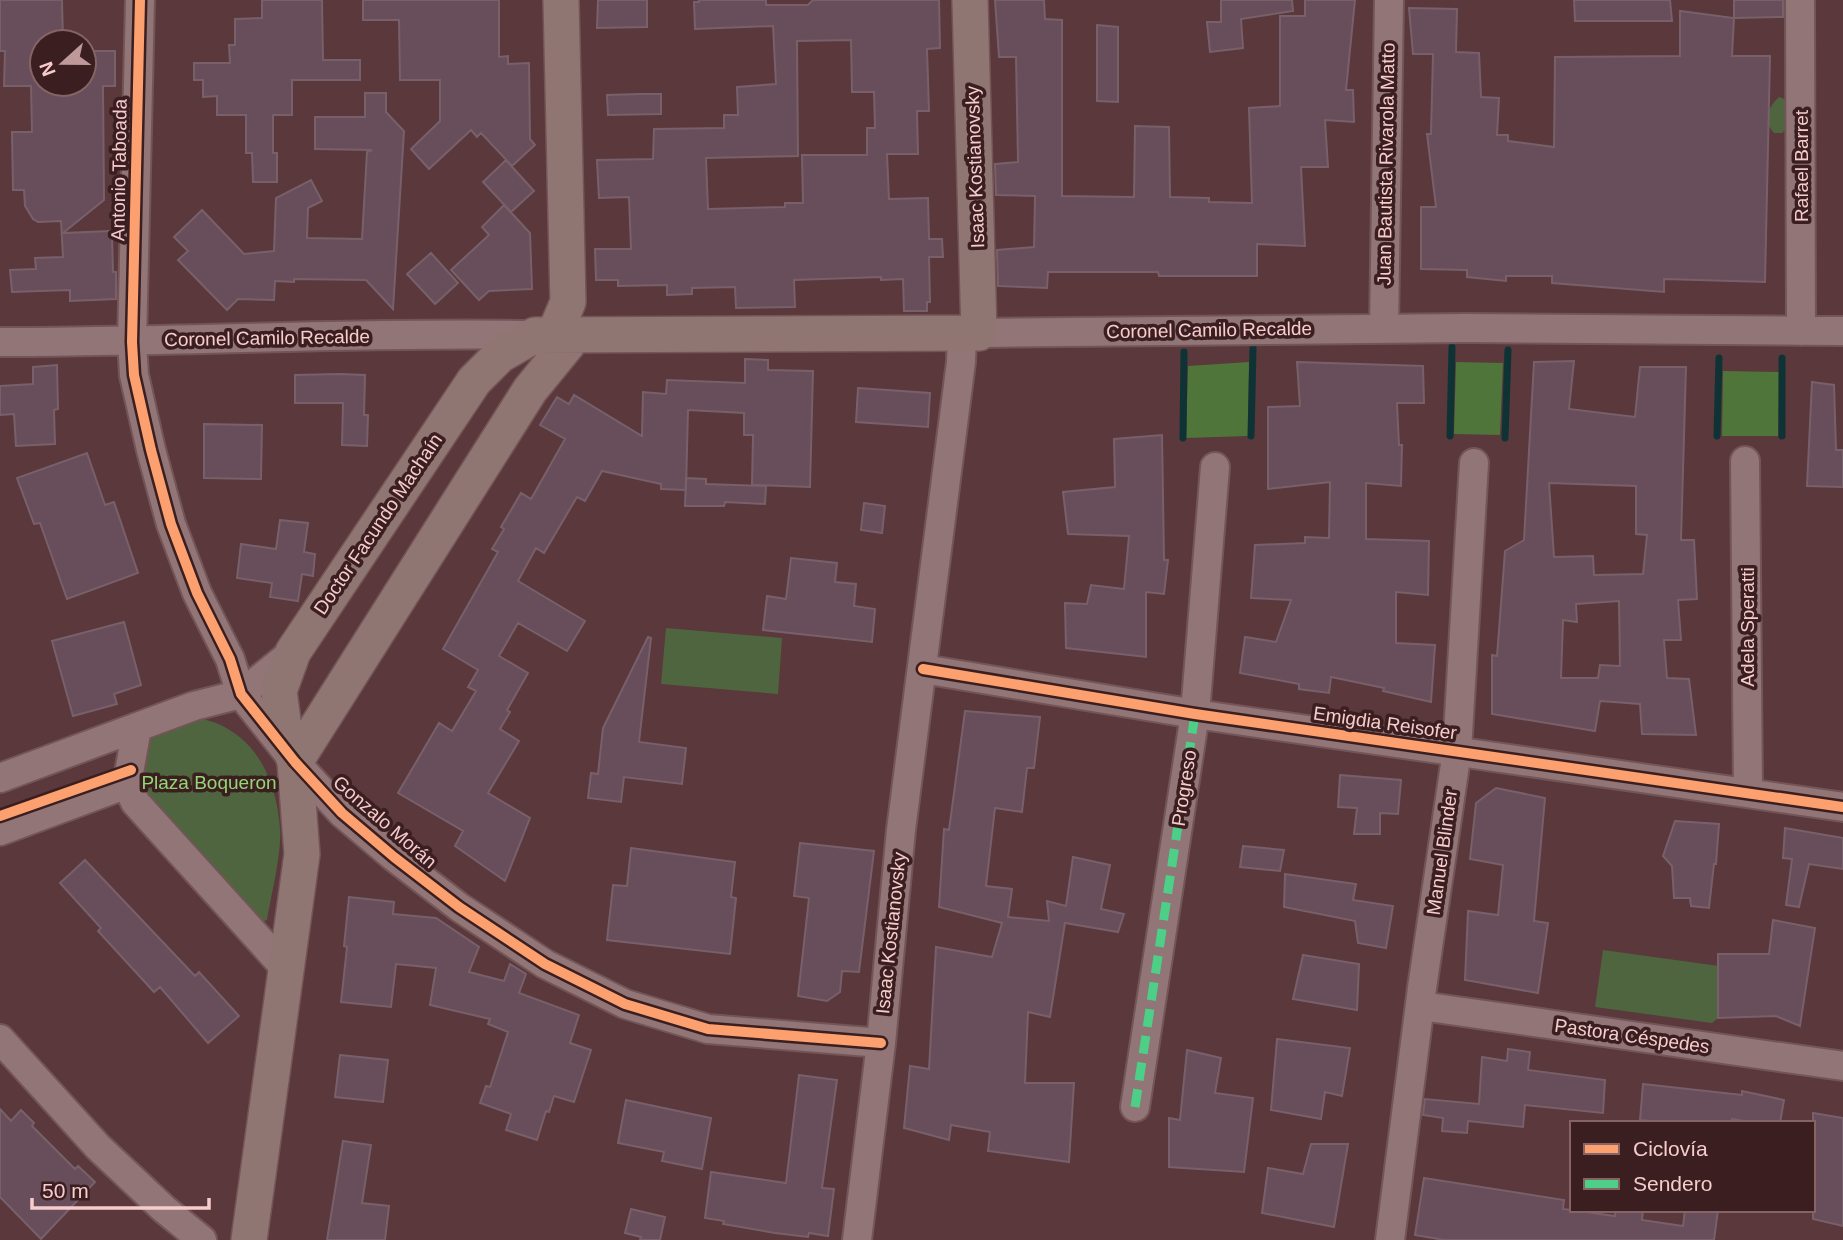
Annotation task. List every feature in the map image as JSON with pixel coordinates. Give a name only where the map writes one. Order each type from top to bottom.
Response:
[{"type":"main road","points":[[295,762],[530,390],[568,302],[561,0]]},
{"type":"main road","name":"Isaac Kostianovsky","points":[[970,0],[971,333]]},
{"type":"main road","name":"Coronel Camilo Recalde","points":[[555,335],[971,333]]},
{"type":"main road","name":"Doctor Facundo Machaín","points":[[249,1240],[302,854],[295,762],[284,729],[279,691],[293,653],[474,381],[500,355],[555,335]]},
{"type":"street","name":"Antonio Taboada","points":[[132,342],[140,0]]},
{"type":"street","name":"Juan Bautista Rivarola Matto","points":[[1384,328],[1389,0]]},
{"type":"street","name":"Rafael Barret","points":[[1801,0],[1801,331]]},
{"type":"street","name":"Coronel Camilo Recalde","points":[[971,333],[1384,328],[1843,331]]},
{"type":"street","name":"Isaac Kostianovsky","points":[[857,1240],[881,1043],[901,830],[961,362],[971,333]]},
{"type":"street","name":"Coronel Camilo Recalde","points":[[0,342],[132,342],[457,334],[555,335]]},
{"type":"street","name":"Gonzalo Morán","points":[[132,342],[137,388],[171,524],[197,593],[230,659],[241,694],[295,762],[342,813],[394,858],[459,907],[545,964],[625,1004],[708,1029],[881,1043]]},
{"type":"street","name":"Adela Speratti","points":[[1745,461],[1748,793]]},
{"type":"street","name":"Manuel Blinder","points":[[1390,1240],[1457,751],[1474,463]]},
{"type":"street","name":"Progreso","points":[[1135,1107],[1195,714],[1215,467]]},
{"type":"street","points":[[0,778],[194,706],[241,694],[293,653]]},
{"type":"street","name":"Emigdia Reisofer","points":[[923,668],[1195,714],[1843,807]]},
{"type":"street","points":[[137,728],[127,784],[135,802],[287,970]]},
{"type":"street","points":[[0,831],[127,784]]},
{"type":"street","name":"Pastora Céspedes","points":[[1421,1006],[1843,1066]]},
{"type":"street","points":[[0,1039],[98,1147],[164,1209],[202,1240]]},
{"type":"green space","points":[[1779,97],[1787,100],[1791,124],[1782,133],[1774,133],[1768,124],[1768,115]]},
{"type":"green space","points":[[1249,362],[1248,436],[1186,438],[1188,366]]},
{"type":"green space","points":[[1456,362],[1503,363],[1500,435],[1454,434]]},
{"type":"green space","points":[[1723,371],[1779,372],[1778,436],[1722,436]]},
{"type":"green space","points":[[666,628],[782,638],[778,694],[661,684]]},
{"type":"green space","name":"Plaza Boqueron","points":[[198,718],[234,732],[247,744],[267,774],[274,792],[280,829],[279,850],[267,920],[261,922],[143,792],[138,776],[150,736]]},
{"type":"green space","points":[[1603,950],[1719,966],[1718,1018],[1712,1023],[1595,1007]]},
{"type":"building","points":[[0,0],[62,0],[63,28],[28,28],[28,86],[4,86],[5,51],[0,51]]},
{"type":"building","points":[[262,0],[322,0],[323,60],[360,60],[360,80],[292,80],[292,115],[273,115],[273,153],[277,153],[277,182],[253,182],[252,153],[246,153],[246,115],[217,115],[217,96],[203,97],[203,80],[194,80],[194,63],[230,63],[229,45],[235,45],[235,19],[262,18]]},
{"type":"building","points":[[363,0],[499,0],[499,57],[508,56],[508,64],[529,63],[530,139],[535,145],[512,166],[481,133],[477,137],[471,130],[429,169],[411,149],[440,121],[440,80],[400,80],[399,20],[363,20]]},
{"type":"building","points":[[598,0],[647,0],[647,27],[597,28]]},
{"type":"building","points":[[766,0],[766,5],[808,5],[813,0],[939,0],[940,48],[927,49],[929,111],[917,111],[918,154],[887,154],[889,199],[928,198],[929,239],[942,239],[943,257],[929,257],[930,302],[927,302],[927,311],[904,311],[903,279],[881,280],[881,277],[794,280],[795,307],[736,308],[735,287],[692,288],[692,294],[667,295],[667,285],[618,286],[618,280],[596,280],[595,249],[631,249],[629,197],[599,198],[597,160],[653,159],[654,129],[724,128],[724,115],[738,115],[737,87],[776,84],[773,26],[695,29],[694,2]],"holes":[[[851,40],[852,92],[874,92],[875,128],[867,128],[867,155],[802,155],[803,203],[785,203],[785,207],[708,209],[706,158],[798,156],[797,41]]]},
{"type":"building","points":[[995,0],[1044,0],[1045,19],[1062,20],[1062,196],[1134,197],[1135,126],[1169,127],[1170,197],[1209,198],[1209,202],[1252,203],[1249,108],[1280,106],[1280,16],[1305,16],[1305,0],[1355,0],[1346,90],[1353,90],[1354,122],[1325,120],[1328,167],[1301,167],[1305,246],[1257,244],[1257,276],[1159,276],[1158,272],[1048,272],[1047,288],[998,286],[997,250],[1034,247],[1035,196],[996,195],[995,164],[1018,162],[1016,57],[999,57]]},
{"type":"building","points":[[1221,0],[1292,0],[1293,11],[1241,19],[1243,48],[1210,52],[1207,22],[1221,22]]},
{"type":"building","points":[[1574,0],[1670,0],[1672,21],[1575,21]]},
{"type":"building","points":[[1734,0],[1783,0],[1783,17],[1734,18]]},
{"type":"building","points":[[1409,8],[1457,9],[1456,52],[1479,53],[1481,97],[1499,98],[1497,135],[1508,135],[1508,141],[1554,147],[1555,57],[1680,56],[1680,11],[1734,18],[1732,56],[1770,56],[1765,282],[1664,279],[1664,292],[1552,283],[1552,276],[1506,276],[1506,281],[1467,277],[1467,270],[1421,269],[1421,207],[1436,207],[1427,134],[1431,134],[1433,54],[1413,54]]},
{"type":"building","points":[[1097,25],[1118,27],[1118,102],[1097,101]]},
{"type":"building","points":[[98,51],[115,51],[115,86],[103,86],[104,200],[63,233],[109,231],[109,236],[112,236],[113,272],[116,272],[116,299],[70,301],[70,290],[12,292],[10,270],[36,269],[35,258],[63,257],[61,221],[38,222],[33,219],[25,206],[24,190],[13,190],[12,132],[32,132],[31,98],[98,98]]},
{"type":"building","points":[[365,93],[386,93],[386,112],[404,131],[393,309],[366,280],[294,279],[294,282],[275,281],[274,300],[238,299],[227,310],[178,260],[188,251],[174,237],[202,210],[244,254],[274,251],[276,198],[311,180],[322,201],[308,208],[307,238],[362,239],[367,152],[372,150],[315,149],[315,117],[365,117]]},
{"type":"building","points":[[661,94],[661,114],[608,115],[607,95]]},
{"type":"building","points":[[506,160],[534,191],[511,212],[483,182]]},
{"type":"building","points":[[504,205],[530,233],[532,289],[489,291],[479,300],[451,270],[489,235],[482,227]]},
{"type":"building","points":[[431,253],[458,283],[435,304],[407,274]]},
{"type":"building","points":[[745,359],[768,360],[768,370],[813,371],[810,487],[752,485],[753,435],[744,435],[744,413],[688,410],[686,490],[661,489],[661,484],[602,471],[585,501],[577,497],[544,553],[536,548],[518,581],[585,621],[567,651],[518,623],[499,656],[528,673],[507,710],[510,712],[500,729],[519,741],[488,793],[530,818],[505,881],[455,846],[463,831],[398,793],[439,723],[452,731],[476,691],[468,687],[478,670],[443,649],[498,552],[492,549],[504,529],[501,527],[521,493],[531,499],[565,439],[540,425],[557,397],[569,404],[574,395],[642,436],[643,392],[666,394],[667,380],[745,383]]},
{"type":"building","points":[[1574,361],[1569,409],[1635,417],[1640,367],[1686,367],[1681,540],[1694,540],[1697,599],[1678,600],[1681,640],[1664,640],[1667,678],[1689,679],[1696,735],[1642,734],[1640,704],[1600,701],[1595,731],[1492,714],[1492,655],[1497,656],[1505,551],[1524,540],[1534,362]],"holes":[[[1549,483],[1636,486],[1636,534],[1647,535],[1643,574],[1594,575],[1593,556],[1554,557]],[[1619,601],[1620,666],[1600,665],[1598,678],[1561,678],[1563,620],[1577,622],[1576,604]]]},
{"type":"building","points":[[1297,362],[1423,366],[1424,403],[1397,403],[1399,445],[1402,445],[1401,486],[1366,483],[1366,539],[1429,541],[1428,595],[1396,592],[1396,643],[1435,645],[1431,702],[1383,691],[1384,688],[1331,677],[1329,693],[1299,689],[1299,684],[1240,673],[1245,637],[1276,642],[1291,600],[1251,598],[1255,545],[1305,543],[1305,537],[1329,538],[1330,482],[1268,489],[1268,407],[1300,406]]},
{"type":"building","points":[[57,365],[58,409],[54,410],[55,444],[16,446],[14,414],[0,415],[0,386],[33,384],[33,367]]},
{"type":"building","points":[[295,375],[365,375],[364,415],[368,415],[367,446],[342,445],[343,403],[295,403]]},
{"type":"building","points":[[1812,382],[1834,385],[1836,450],[1843,450],[1843,487],[1807,486]]},
{"type":"building","points":[[858,388],[930,393],[928,427],[856,422]]},
{"type":"building","points":[[204,424],[262,425],[261,479],[204,478]]},
{"type":"building","points":[[1162,435],[1164,560],[1168,560],[1164,594],[1146,592],[1146,657],[1066,648],[1065,603],[1087,604],[1091,585],[1124,589],[1129,536],[1068,534],[1063,492],[1115,487],[1114,439]]},
{"type":"building","points":[[87,453],[105,505],[114,502],[138,573],[67,599],[40,523],[34,524],[17,478]]},
{"type":"building","points":[[686,478],[706,479],[706,484],[766,486],[765,504],[725,502],[724,506],[685,506]]},
{"type":"building","points":[[864,503],[885,506],[882,533],[861,530]]},
{"type":"building","points":[[280,520],[308,523],[304,552],[315,554],[313,576],[302,574],[298,601],[270,597],[272,583],[237,578],[241,544],[276,549]]},
{"type":"building","points":[[791,558],[837,563],[835,582],[856,584],[854,606],[875,609],[872,642],[763,630],[767,596],[786,599]]},
{"type":"building","points":[[124,622],[141,685],[114,694],[117,704],[73,716],[52,641]]},
{"type":"building","points":[[648,637],[651,638],[639,742],[686,748],[682,784],[624,777],[621,802],[588,798],[591,773],[598,774],[603,728]]},
{"type":"building","points":[[965,711],[1040,717],[1034,768],[1027,768],[1022,812],[995,808],[986,886],[1012,889],[1008,917],[1049,921],[1047,901],[1066,906],[1073,857],[1110,865],[1101,909],[1124,914],[1118,932],[1065,923],[1050,1017],[1028,1012],[1025,1083],[1074,1083],[1069,1162],[988,1151],[990,1132],[951,1125],[949,1140],[904,1128],[910,1066],[929,1069],[936,947],[992,957],[1002,923],[939,907],[944,829],[949,830]]},
{"type":"building","points":[[1340,775],[1401,780],[1398,814],[1380,813],[1380,834],[1354,834],[1357,808],[1338,807]]},
{"type":"building","points":[[1496,788],[1545,798],[1534,921],[1548,923],[1538,993],[1465,980],[1468,911],[1498,915],[1503,865],[1470,859],[1476,803]]},
{"type":"building","points":[[1675,821],[1719,824],[1709,908],[1691,906],[1690,898],[1674,898],[1672,866],[1663,856]]},
{"type":"building","points":[[1785,828],[1843,838],[1843,869],[1809,864],[1799,907],[1786,905],[1792,859],[1783,858]]},
{"type":"building","points":[[800,843],[874,851],[859,972],[842,971],[840,992],[827,1001],[798,996],[809,898],[794,896]]},
{"type":"building","points":[[1243,846],[1284,850],[1280,871],[1240,867]]},
{"type":"building","points":[[631,848],[735,862],[731,897],[736,898],[730,954],[607,940],[613,885],[627,886]]},
{"type":"building","points":[[85,860],[195,976],[199,972],[239,1016],[208,1043],[160,987],[154,992],[98,931],[101,928],[60,883]]},
{"type":"building","points":[[1285,874],[1356,884],[1353,900],[1393,906],[1386,948],[1358,943],[1355,921],[1284,907]]},
{"type":"building","points":[[349,897],[394,902],[393,914],[436,918],[479,947],[469,972],[504,981],[510,964],[526,974],[519,993],[579,1015],[570,1043],[591,1050],[574,1102],[554,1096],[537,1140],[506,1130],[511,1114],[480,1103],[486,1086],[490,1087],[508,1032],[488,1024],[490,1019],[430,1005],[436,968],[396,964],[391,1007],[341,1002]]},
{"type":"building","points":[[1773,920],[1815,928],[1800,1026],[1776,1016],[1718,1018],[1718,954],[1769,954]]},
{"type":"building","points":[[1303,955],[1359,964],[1357,1010],[1293,999]]},
{"type":"building","points":[[1277,1039],[1350,1048],[1342,1096],[1325,1092],[1321,1119],[1271,1110]]},
{"type":"building","points":[[1508,1049],[1530,1052],[1528,1070],[1605,1080],[1603,1113],[1525,1105],[1523,1127],[1468,1121],[1467,1133],[1442,1131],[1443,1118],[1423,1115],[1425,1099],[1479,1104],[1482,1057],[1507,1061]]},
{"type":"building","points":[[1187,1050],[1221,1058],[1215,1093],[1253,1098],[1244,1172],[1169,1167],[1169,1118],[1180,1120]]},
{"type":"building","points":[[340,1055],[388,1060],[383,1102],[335,1097]]},
{"type":"building","points":[[799,1075],[837,1080],[822,1188],[834,1189],[828,1236],[809,1233],[808,1237],[775,1233],[705,1218],[711,1172],[786,1183]]},
{"type":"building","points":[[1643,1084],[1742,1095],[1742,1091],[1784,1100],[1780,1121],[1640,1120]]},
{"type":"building","points":[[626,1100],[711,1118],[702,1169],[662,1161],[664,1152],[618,1143]]},
{"type":"building","points":[[0,1109],[11,1121],[21,1110],[34,1123],[32,1126],[75,1169],[78,1166],[95,1182],[41,1239],[0,1197]]},
{"type":"building","points":[[1813,1113],[1843,1118],[1843,1226],[1813,1219]]},
{"type":"building","points":[[343,1141],[371,1145],[362,1203],[389,1206],[385,1240],[327,1240]]},
{"type":"building","points":[[1311,1144],[1348,1144],[1334,1227],[1262,1213],[1268,1168],[1303,1174]]},
{"type":"building","points":[[1424,1178],[1564,1200],[1563,1209],[1570,1212],[1615,1216],[1615,1212],[1643,1212],[1642,1220],[1683,1226],[1685,1212],[1718,1212],[1714,1240],[1444,1240],[1415,1235]]},
{"type":"building","points":[[631,1209],[665,1217],[660,1240],[640,1240],[641,1237],[625,1233]]},
{"type":"waterway","points":[[1450,436],[1452,347]]},
{"type":"waterway","points":[[1251,436],[1253,348]]},
{"type":"waterway","points":[[1505,438],[1508,350]]},
{"type":"waterway","points":[[1183,438],[1184,352]]},
{"type":"waterway","points":[[1717,436],[1719,358]]},
{"type":"waterway","points":[[1782,358],[1782,436]]},
{"type":"marked path","points":[[1135,1107],[1195,714]]},
{"type":"cycle path","points":[[140,0],[132,342],[134,375],[171,524],[197,593],[230,659],[241,694],[295,762],[342,813],[459,907],[545,964],[625,1004],[708,1029],[881,1043]]},
{"type":"cycle path","points":[[923,669],[1195,714],[1843,807]]},
{"type":"cycle path","points":[[0,816],[131,770]]}]
